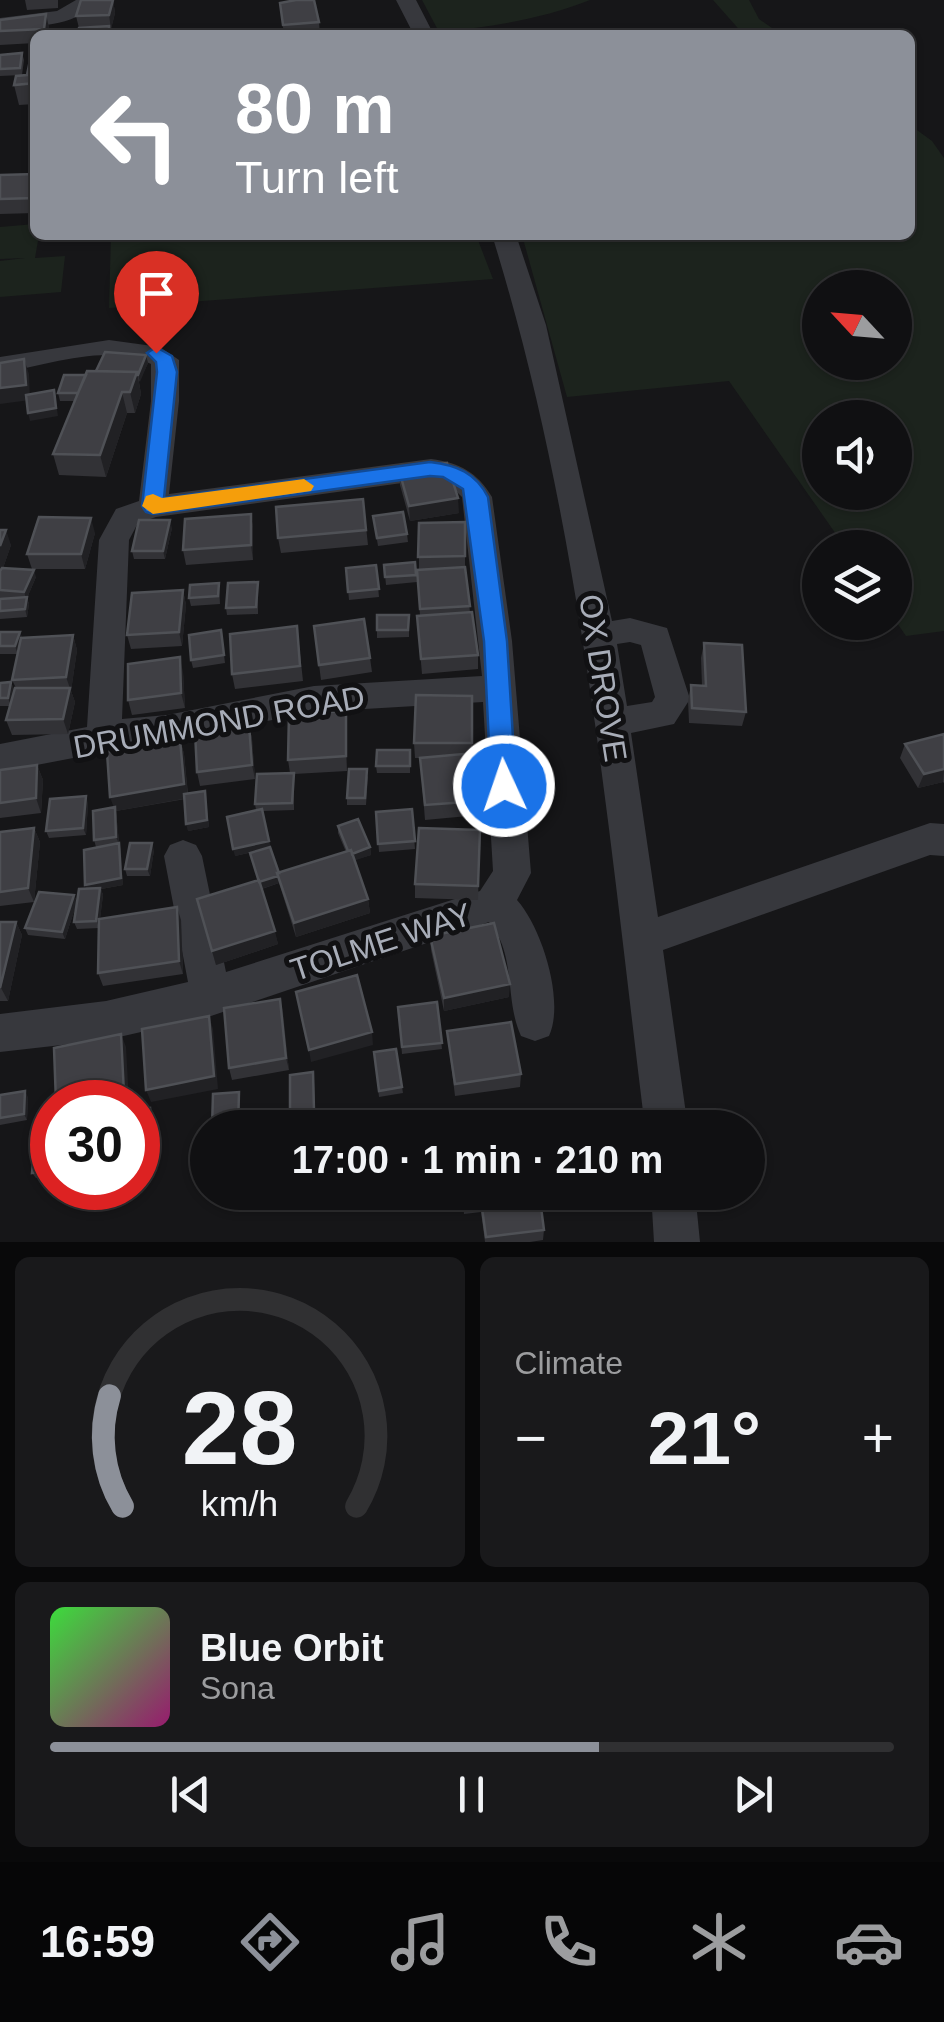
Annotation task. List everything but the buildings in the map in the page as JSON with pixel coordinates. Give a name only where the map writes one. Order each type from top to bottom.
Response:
[{"type":"street","points":[[0,24],[56,26],[86,0]]},
{"type":"street","points":[[406,0],[421,30]]},
{"type":"street","name":"OX DROVE","points":[[506,240],[533,326],[598,635],[665,1110]]},
{"type":"street","points":[[0,365],[131,347],[156,353],[165,360],[165,401],[153,506],[127,516],[114,540],[104,736]]},
{"type":"street","name":"TOLME WAY","points":[[0,1033],[130,1018],[211,997],[495,903],[512,873],[499,688],[477,497],[471,485],[448,471],[430,469],[153,506]]},
{"type":"street","points":[[598,635],[630,630],[656,637],[673,699],[662,714],[612,722]]},
{"type":"street","name":"DRUMMOND ROAD","points":[[0,758],[314,699],[499,688]]},
{"type":"street","points":[[642,940],[930,839],[944,840]]},
{"type":"street","points":[[183,856],[211,997]]},
{"type":"street","points":[[495,903],[515,920],[524,945],[534,1022]]},
{"type":"street","points":[[674,1210],[677,1242]]},
{"type":"shaded area","points":[[422,0],[590,0],[516,21],[438,30]]},
{"type":"shaded area","points":[[713,0],[749,0],[759,19],[775,30],[740,30]]},
{"type":"shaded area","points":[[915,129],[932,141],[944,158],[944,631],[912,635],[912,530],[833,530],[819,510],[912,510],[912,400],[802,400],[802,485],[729,381],[567,397],[523,240],[915,240]]},
{"type":"shaded area","points":[[30,224],[30,240],[38,240],[35,258],[65,256],[61,292],[0,297],[0,261],[25,258],[0,259],[0,227]]},
{"type":"shaded area","points":[[111,240],[478,240],[493,279],[109,308]]},
{"type":"slow traffic","points":[[153,501],[153,506],[304,486]]},
{"type":"route","points":[[156,353],[165,360],[167,372],[153,506],[430,469],[448,471],[471,485],[477,497],[496,641],[504,786]]}]
